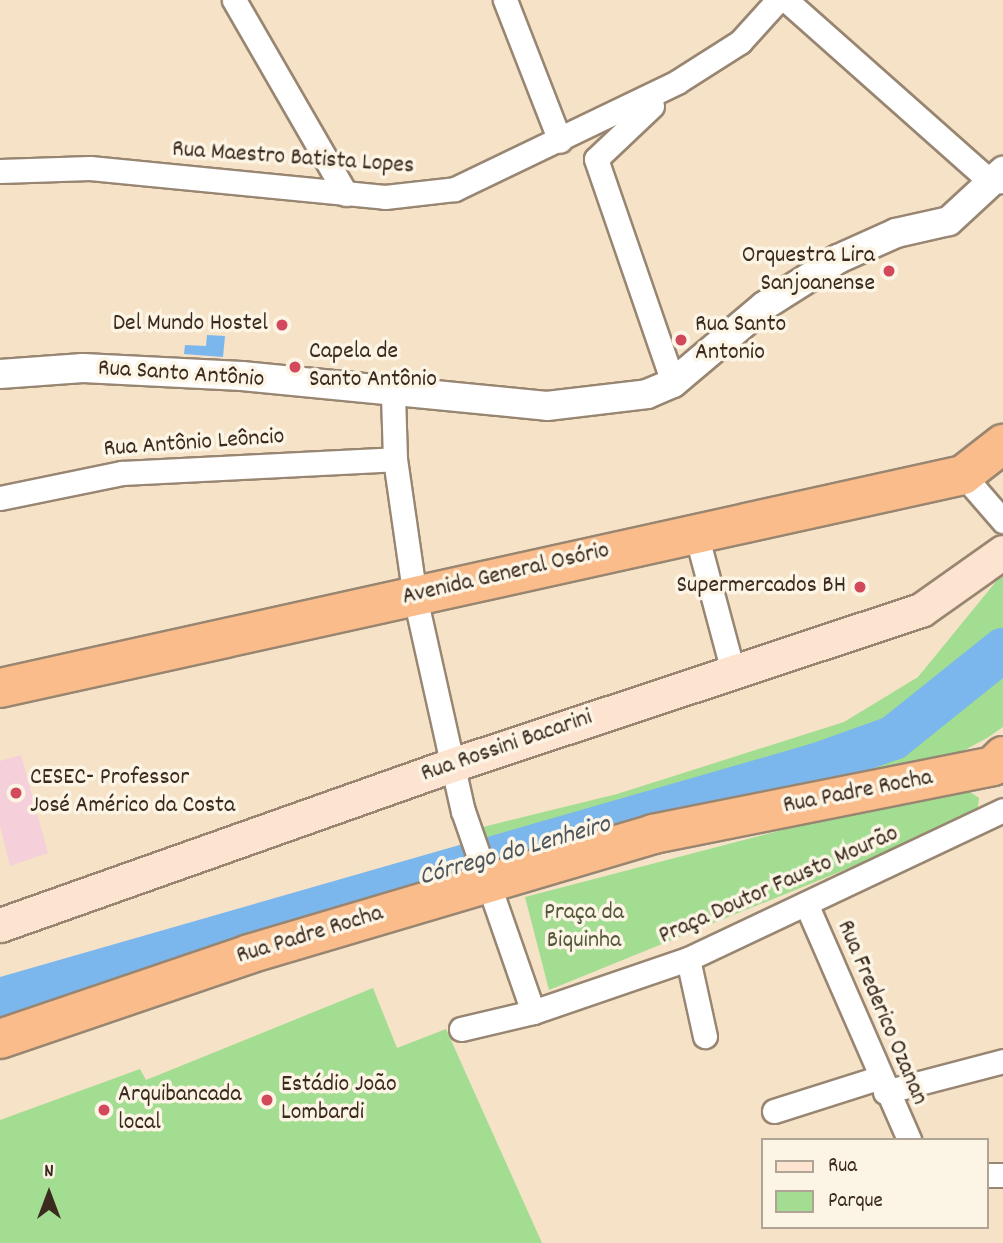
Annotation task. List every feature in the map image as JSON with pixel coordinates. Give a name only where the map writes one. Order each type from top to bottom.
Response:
[{"type":"highway","name":"Avenida General Osório","points":[[0,688],[415,597],[695,530],[963,475],[1003,444]]},
{"type":"highway","name":"Rua Padre Rocha","points":[[0,1039],[482,878],[653,834],[1000,769]]},
{"type":"main road","name":"Rua Rossini Bacarini","points":[[0,925],[455,764],[921,610],[1003,552]]},
{"type":"street","points":[[234,0],[346,194]]},
{"type":"street","points":[[505,0],[561,141]]},
{"type":"street","name":"Rua Maestro Batista Lopes","points":[[0,171],[90,168],[346,194],[423,196],[455,189],[561,141],[677,82],[740,42],[778,0]]},
{"type":"street","points":[[786,0],[999,178]]},
{"type":"street","points":[[673,383],[596,159],[677,82]]},
{"type":"street","name":"Rua Santo Antônio","points":[[0,374],[83,368],[242,376],[393,395],[584,405],[673,383],[764,306],[838,259],[896,233],[949,221],[999,178]]},
{"type":"street","points":[[393,395],[395,459],[415,597],[455,764],[463,811],[482,878],[533,1012]]},
{"type":"street","name":"Rua Antônio Leôncio","points":[[0,498],[122,473],[395,459]]},
{"type":"street","points":[[963,475],[1003,522]]},
{"type":"street","points":[[695,530],[733,673]]},
{"type":"street","name":"Praça Doutor Fausto Mourão","points":[[461,1029],[533,1012],[688,959],[807,906],[1003,810]]},
{"type":"street","name":"Rua Frederico Ozanan","points":[[807,906],[908,1138]]},
{"type":"street","points":[[688,959],[705,1036]]},
{"type":"street","points":[[774,1111],[883,1084],[1003,1061]]},
{"type":"shaded area","name":"CESEC- Professor José Américo da Costa","points":[[21,755],[48,853],[10,866],[0,825],[0,761]]},
{"type":"green space","points":[[1003,573],[1003,727],[987,738],[963,751],[497,874],[483,827],[617,794],[844,722],[918,677]]},
{"type":"green space","name":"Praça da Biquinha","points":[[958,784],[979,798],[977,816],[549,990],[525,897]]},
{"type":"green space","name":"Estádio João Lombardi","points":[[373,988],[397,1048],[446,1029],[542,1243],[0,1243],[0,1120],[140,1069],[146,1080]]},
{"type":"water","points":[[207,335],[225,336],[223,357],[184,354],[185,345],[206,346]]},
{"type":"waterway","name":"Córrego do Lenheiro","points":[[0,1000],[817,765],[893,738],[1003,650]]},
{"type":"place","name":"Orquestra Lira Sanjoanense","points":[[889,271]]},
{"type":"place","name":"Del Mundo Hostel","points":[[282,325]]},
{"type":"place","name":"Rua Santo Antonio","points":[[681,340]]},
{"type":"place","name":"Capela de Santo Antônio","points":[[295,367]]},
{"type":"place","name":"Supermercados BH","points":[[860,587]]},
{"type":"place","name":"CESEC- Professor José Américo da Costa","points":[[16,793]]},
{"type":"place","name":"Estádio João Lombardi","points":[[267,1100]]},
{"type":"place","name":"Arquibancada local","points":[[104,1110]]}]
